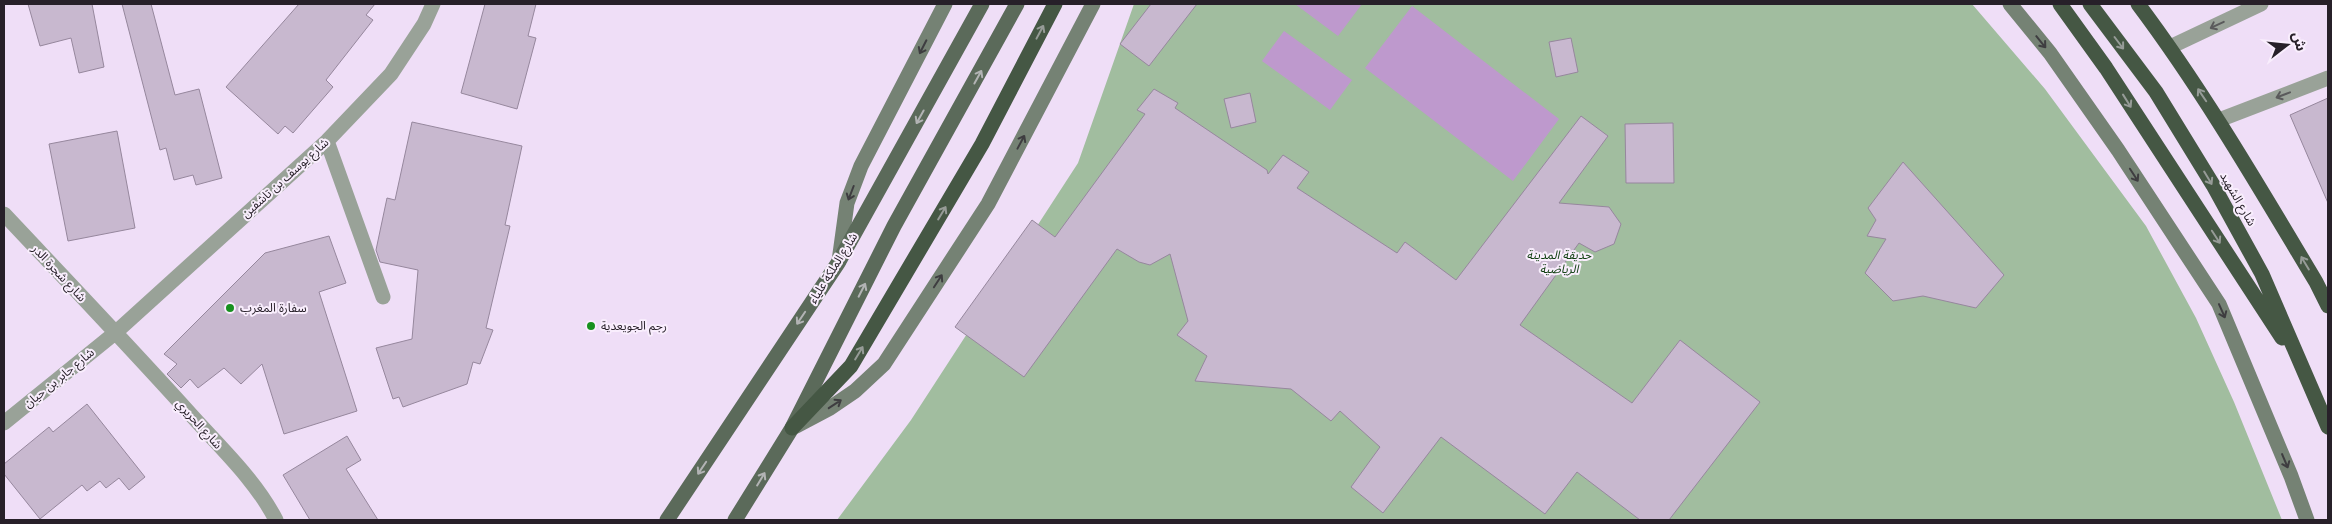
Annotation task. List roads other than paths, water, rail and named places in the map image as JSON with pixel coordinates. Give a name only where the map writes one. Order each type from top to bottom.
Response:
[{"type":"highway","points":[[792,428],[851,366],[982,144],[1055,4]]},
{"type":"highway","points":[[2060,4],[2106,68],[2304,372]]},
{"type":"highway","name":"شارع الشهيد","points":[[2090,4],[2156,92],[2213,186],[2262,274],[2328,427]]},
{"type":"highway","name":"شارع الشهيد","points":[[2138,4],[2170,47],[2219,120],[2316,282],[2328,306]]},
{"type":"main road","points":[[838,263],[847,203],[861,166],[945,4]]},
{"type":"main road","name":"شارع الملكة علياء","points":[[667,520],[838,263],[982,4]]},
{"type":"main road","points":[[735,520],[792,428],[894,226],[1017,4]]},
{"type":"main road","points":[[792,428],[830,408],[855,391],[884,364],[988,204],[1093,4]]},
{"type":"main road","points":[[2010,4],[2050,53],[2112,142],[2219,304],[2291,476],[2307,520]]},
{"type":"street","name":"شارع يوسف بن تاشفين","points":[[115,333],[327,141],[390,74],[424,24],[433,4]]},
{"type":"street","points":[[2170,47],[2261,4]]},
{"type":"street","points":[[2219,120],[2328,78]]},
{"type":"street","points":[[327,141],[383,298]]},
{"type":"street","name":"شارع شجرة الدر","points":[[4,214],[115,333]]},
{"type":"street","name":"شارع جابر بن حيان","points":[[4,423],[115,333]]},
{"type":"street","name":"شارع الحريري","points":[[115,333],[236,465],[265,499],[276,520]]},
{"type":"place","name":"سفارة المغرب","points":[[230,308]]},
{"type":"place","name":"رجم الجويعدية","points":[[591,326]]},
{"type":"park label","name":"حديقة المدينة الرياضية","points":[[1559,262]]}]
